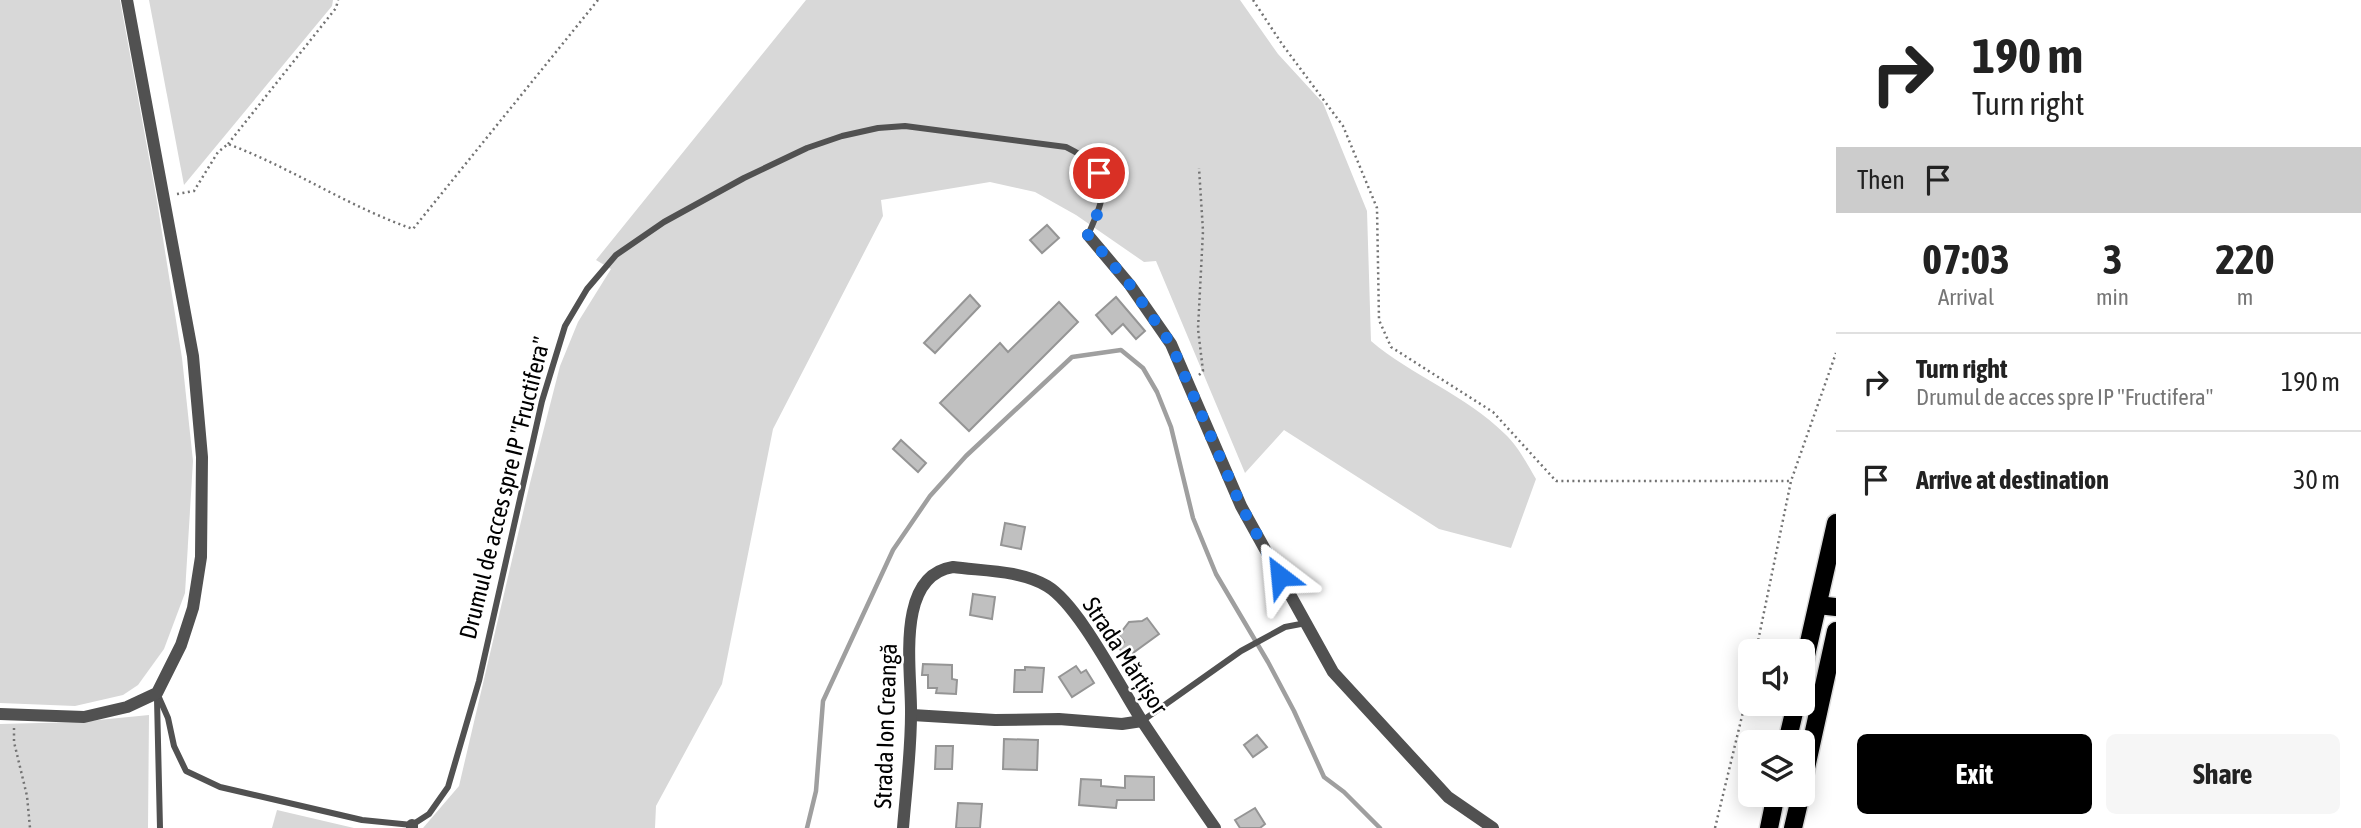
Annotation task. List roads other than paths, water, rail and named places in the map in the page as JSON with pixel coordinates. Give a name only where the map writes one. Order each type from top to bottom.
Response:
[{"type":"main road","points":[[1810,639],[1836,523]]},
{"type":"main road","points":[[1818,605],[1836,607]]},
{"type":"main road","points":[[1814,730],[1836,631]]},
{"type":"main road","points":[[1769,828],[1773,807]]},
{"type":"main road","points":[[1793,828],[1798,807]]},
{"type":"street","points":[[0,714],[84,717],[127,707],[157,693],[181,645],[192,608],[201,557],[202,457],[193,356],[127,0]]},
{"type":"street","points":[[1088,235],[1130,285],[1171,344],[1241,506],[1333,672],[1448,797],[1493,828]]},
{"type":"street","name":"Strada Mărțișor","points":[[911,625],[918,592],[924,582],[942,569],[953,567],[1005,573],[1044,584],[1063,599],[1080,622],[1214,828]]},
{"type":"street","name":"Strada Ion Creangă","points":[[903,828],[912,715],[909,672],[911,625]]},
{"type":"street","points":[[912,715],[995,720],[1059,719],[1122,724],[1142,721]]},
{"type":"lane","name":"Drumul de acces spre IP \"Fructifera\"","points":[[157,693],[168,718],[174,746],[186,771],[220,788],[362,820],[412,827],[429,814],[448,787],[479,681],[542,401],[565,326],[587,289],[616,255],[664,222],[744,178],[807,148],[842,136],[878,128],[905,126],[1066,147],[1086,157],[1099,173],[1104,187],[1102,203],[1088,235]]},
{"type":"lane","points":[[1142,721],[1241,651],[1285,627],[1306,623]]},
{"type":"lane","points":[[157,693],[160,828]]},
{"type":"waterway","points":[[807,828],[816,791],[823,701],[893,550],[930,496],[966,456],[1072,357],[1121,350],[1143,368],[1157,392],[1171,427],[1193,518],[1216,574],[1268,662],[1324,777],[1344,792],[1380,828]]}]
